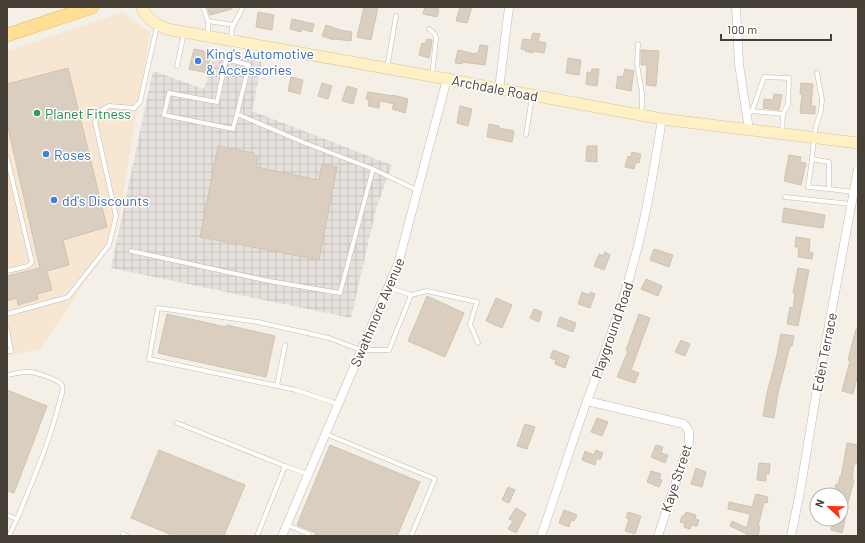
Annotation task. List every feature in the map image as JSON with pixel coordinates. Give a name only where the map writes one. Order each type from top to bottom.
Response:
[{"type":"main road","points":[[7,35],[90,7]]},
{"type":"main road","name":"Archdale Road","points":[[142,7],[154,23],[168,29],[662,119],[858,143]]},
{"type":"street","points":[[499,89],[509,7]]},
{"type":"street","points":[[736,7],[739,64],[749,113],[748,130]]},
{"type":"street","name":"Swathmore Avenue","points":[[282,536],[398,264],[447,79]]},
{"type":"street","name":"Playground Road","points":[[541,536],[624,298],[640,239],[662,119]]},
{"type":"street","name":"Eden Terrace","points":[[791,536],[858,169]]},
{"type":"street","name":"Kaye Street","points":[[587,402],[684,424],[689,431],[689,443],[658,536]]},
{"type":"lane","points":[[203,7],[208,22],[208,36]]},
{"type":"lane","points":[[231,40],[232,28],[243,7]]},
{"type":"lane","points":[[386,68],[396,16]]},
{"type":"lane","points":[[208,22],[234,25]]},
{"type":"lane","points":[[7,314],[68,297],[109,244],[116,216],[96,122],[100,111],[109,106],[134,108],[140,102],[158,25]]},
{"type":"lane","points":[[429,29],[433,31],[436,38],[432,76]]},
{"type":"lane","points":[[177,66],[184,32]]},
{"type":"lane","points":[[638,44],[637,64],[642,99],[641,115]]},
{"type":"lane","points":[[226,59],[249,65],[237,114],[233,129],[164,115],[169,93],[217,102],[226,59]]},
{"type":"lane","points":[[817,73],[822,100],[821,111],[814,138],[808,187],[829,188],[854,192]]},
{"type":"lane","points":[[782,134],[783,114],[788,104],[788,78],[764,77],[749,113],[783,114]]},
{"type":"lane","points":[[526,134],[532,96]]},
{"type":"lane","points":[[237,114],[305,144],[373,169],[418,191]]},
{"type":"lane","points":[[7,158],[32,262],[28,266],[7,271]]},
{"type":"lane","points":[[812,159],[829,162],[829,188]]},
{"type":"lane","points":[[131,251],[270,281],[340,293],[373,169]]},
{"type":"lane","points":[[785,197],[852,204]]},
{"type":"lane","points":[[388,288],[411,295],[427,291],[477,302],[470,324],[478,343]]},
{"type":"lane","points":[[338,404],[296,390],[149,359],[158,308],[258,322],[329,338],[361,350],[389,350],[411,295]]},
{"type":"lane","points":[[7,329],[11,351],[7,352]]},
{"type":"lane","points":[[277,386],[285,345]]},
{"type":"lane","points":[[7,375],[31,372],[55,380],[61,383],[63,388],[48,441],[9,536]]},
{"type":"lane","points":[[177,423],[308,474]]},
{"type":"lane","points":[[325,434],[435,478],[411,536]]},
{"type":"lane","points":[[257,536],[285,466]]},
{"type":"lane","points":[[7,515],[17,519]]},
{"type":"lane","points":[[286,525],[309,534],[308,536]]},
{"type":"shaded area","points":[[123,12],[150,33],[121,208],[113,240],[40,349],[7,357],[7,51]]},
{"type":"shaded area","points":[[215,52],[262,62],[252,111],[392,165],[376,209],[351,318],[111,268],[153,71],[204,89]]},
{"type":"building","points":[[207,7],[232,7],[232,9],[210,15]]},
{"type":"building","points":[[364,7],[378,7],[371,40],[357,37]]},
{"type":"building","points":[[425,7],[439,9],[437,17],[423,14]]},
{"type":"building","points":[[460,7],[472,7],[467,23],[456,21]]},
{"type":"building","points":[[258,12],[274,15],[272,30],[256,27]]},
{"type":"building","points":[[292,19],[314,24],[312,32],[302,29],[301,32],[290,29]]},
{"type":"building","points":[[326,25],[352,32],[351,41],[334,40],[322,36]]},
{"type":"building","points":[[533,33],[540,34],[538,41],[546,43],[544,53],[533,51],[533,53],[521,49],[523,39],[531,40]]},
{"type":"building","points":[[427,39],[432,40],[429,58],[419,55],[422,43],[425,44]]},
{"type":"building","points":[[480,45],[488,46],[485,65],[462,62],[462,64],[455,63],[458,50],[475,54],[478,53]]},
{"type":"building","points":[[194,49],[211,54],[207,73],[189,69]]},
{"type":"building","points":[[641,50],[659,51],[656,86],[646,85],[647,65],[641,65]]},
{"type":"building","points":[[568,58],[581,60],[579,75],[566,73]]},
{"type":"building","points":[[68,68],[107,227],[63,240],[69,265],[47,271],[52,290],[37,294],[38,299],[18,305],[17,298],[7,301],[7,276],[40,268],[7,123],[7,84]]},
{"type":"building","points":[[592,69],[599,69],[597,86],[586,84],[587,72],[591,73]]},
{"type":"building","points":[[625,69],[634,71],[631,91],[616,88],[618,76],[623,77]]},
{"type":"building","points":[[291,77],[303,80],[300,94],[288,91]]},
{"type":"building","points":[[322,83],[332,86],[328,99],[318,96]]},
{"type":"building","points":[[801,83],[813,84],[811,106],[815,106],[815,114],[800,113],[802,94],[800,94]]},
{"type":"building","points":[[347,86],[357,89],[353,104],[342,101]]},
{"type":"building","points":[[368,92],[393,95],[408,99],[405,113],[392,109],[394,104],[386,102],[380,101],[379,108],[368,106],[369,100],[366,99]]},
{"type":"building","points":[[774,94],[782,95],[779,110],[763,108],[764,99],[773,100]]},
{"type":"building","points":[[460,106],[472,109],[468,126],[457,123]]},
{"type":"building","points":[[489,124],[514,131],[512,142],[487,137]]},
{"type":"building","points":[[218,146],[254,153],[253,156],[258,156],[256,167],[319,180],[322,164],[337,167],[319,260],[200,237]]},
{"type":"building","points":[[587,146],[597,146],[597,162],[586,161]]},
{"type":"building","points":[[632,152],[641,154],[639,163],[636,162],[634,169],[625,167],[628,156],[631,157]]},
{"type":"building","points":[[789,155],[801,157],[800,162],[806,163],[801,185],[784,181]]},
{"type":"building","points":[[784,208],[825,215],[823,228],[782,222]]},
{"type":"building","points":[[796,237],[810,239],[809,252],[813,253],[812,259],[798,257],[799,247],[795,247]]},
{"type":"building","points":[[654,249],[673,255],[669,267],[650,260]]},
{"type":"building","points":[[605,252],[610,255],[604,270],[594,266],[599,254],[603,256]]},
{"type":"building","points":[[798,268],[809,270],[798,326],[787,324],[790,307],[793,308],[795,293],[793,293]]},
{"type":"building","points":[[646,279],[662,286],[658,296],[641,289]]},
{"type":"building","points":[[582,292],[589,295],[590,292],[595,294],[590,308],[578,304]]},
{"type":"building","points":[[427,296],[464,313],[445,357],[408,341]]},
{"type":"building","points":[[496,298],[512,305],[502,328],[486,321]]},
{"type":"building","points":[[534,309],[542,312],[539,322],[530,318]]},
{"type":"building","points":[[167,314],[275,336],[266,377],[158,353]]},
{"type":"building","points":[[639,314],[650,318],[631,370],[639,373],[635,383],[617,377],[628,351],[626,350]]},
{"type":"building","points":[[560,317],[576,323],[573,332],[557,326]]},
{"type":"building","points":[[856,329],[858,329],[858,374],[853,394],[842,391]]},
{"type":"building","points":[[781,334],[794,336],[778,393],[774,418],[763,416]]},
{"type":"building","points":[[681,340],[690,344],[685,356],[675,352]]},
{"type":"building","points":[[553,350],[569,356],[565,368],[555,364],[556,360],[550,358]]},
{"type":"building","points":[[7,390],[47,406],[14,493],[7,491]]},
{"type":"building","points":[[597,418],[608,422],[602,436],[591,432]]},
{"type":"building","points":[[525,424],[535,427],[527,449],[517,446]]},
{"type":"building","points":[[847,443],[858,445],[858,455],[856,464],[854,464],[852,479],[854,480],[849,499],[849,487],[835,487],[836,484],[838,485],[840,476],[841,477]]},
{"type":"building","points":[[330,445],[420,482],[397,536],[314,536],[316,533],[297,525]]},
{"type":"building","points":[[656,445],[663,447],[661,453],[668,455],[665,463],[651,457]]},
{"type":"building","points":[[159,450],[245,485],[224,536],[174,536],[131,518]]},
{"type":"building","points":[[596,450],[603,453],[600,460],[597,458],[595,465],[582,460],[585,451],[594,455]]},
{"type":"building","points":[[759,463],[770,464],[769,474],[766,474],[766,481],[757,480]]},
{"type":"building","points":[[696,468],[706,472],[702,487],[691,484]]},
{"type":"building","points":[[651,471],[661,474],[659,479],[662,480],[659,487],[647,482]]},
{"type":"building","points":[[508,487],[515,490],[509,503],[502,500]]},
{"type":"building","points":[[756,494],[768,497],[767,503],[764,502],[758,527],[760,527],[758,536],[746,536],[747,534],[730,526],[732,521],[747,528],[750,514],[728,509],[729,502],[752,507]]},
{"type":"building","points":[[516,508],[526,514],[516,533],[508,529],[513,521],[509,519]]},
{"type":"building","points":[[564,510],[577,515],[574,521],[571,520],[569,527],[559,523]]},
{"type":"building","points":[[628,512],[641,516],[635,534],[625,531],[629,519],[626,518]]},
{"type":"building","points":[[686,512],[696,515],[695,519],[699,520],[697,526],[691,525],[690,529],[684,527],[685,523],[680,522],[682,516],[684,516]]},
{"type":"building","points":[[832,527],[843,527],[842,533],[831,530]]},
{"type":"place","name":"King's Automotive & Accessories","points":[[198,61]]},
{"type":"place","name":"Planet Fitness","points":[[37,113]]},
{"type":"place","name":"Roses","points":[[46,154]]},
{"type":"place","name":"dd's Discounts","points":[[54,200]]}]
